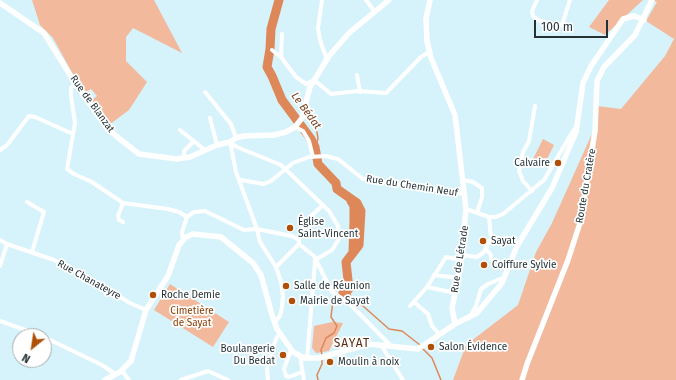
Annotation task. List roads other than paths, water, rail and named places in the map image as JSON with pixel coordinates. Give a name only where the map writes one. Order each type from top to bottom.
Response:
[{"type":"street","points":[[322,0],[318,28],[320,40],[327,60]]},
{"type":"street","points":[[366,0],[375,12]]},
{"type":"street","points":[[230,142],[236,138],[244,136],[274,135],[286,132],[298,123],[314,80],[340,41],[389,0]]},
{"type":"street","name":"Rue de Létrade","points":[[430,0],[426,23],[429,52],[455,115],[465,194],[466,210],[461,257],[452,308],[455,324]]},
{"type":"street","points":[[537,0],[532,11],[533,16],[538,20],[557,26],[562,25],[570,0]]},
{"type":"street","name":"Route du Cratère","points":[[522,380],[530,355],[568,260],[578,228],[595,131],[597,81],[604,67],[629,43],[644,20],[652,0]]},
{"type":"street","name":"Rue de Blanzat","points":[[0,3],[44,33],[51,40],[75,83],[106,127],[133,150],[145,155],[184,158],[217,144],[230,142]]},
{"type":"street","points":[[183,240],[193,234],[216,236],[226,240],[249,258],[262,276],[274,322],[291,350],[300,356],[307,359],[316,358],[365,345],[381,345],[418,349],[424,347],[455,324],[479,311],[500,287],[517,246],[552,188],[569,150],[577,127],[583,86],[591,66],[622,20],[632,16],[644,20]]},
{"type":"street","points":[[281,57],[282,34]]},
{"type":"street","points":[[272,50],[281,57],[296,77],[306,84],[309,94]]},
{"type":"street","points":[[314,80],[331,94],[360,92],[386,93],[421,57],[429,52]]},
{"type":"street","points":[[357,75],[360,92]]},
{"type":"street","points":[[306,84],[314,80]]},
{"type":"street","points":[[75,83],[72,85],[71,90],[75,123],[67,169],[74,174],[92,182],[123,203],[168,209],[179,212],[187,217]]},
{"type":"street","points":[[205,92],[231,124],[236,138]]},
{"type":"street","points":[[532,191],[523,181],[519,171],[523,152],[529,141],[535,106]]},
{"type":"street","points":[[0,150],[7,145],[29,116],[35,117],[73,134]]},
{"type":"street","points":[[210,118],[217,144]]},
{"type":"street","points":[[241,180],[264,184],[271,181],[285,168],[298,161],[316,156],[298,123]]},
{"type":"street","points":[[466,210],[490,217],[496,217],[503,214],[544,180],[573,131],[577,127]]},
{"type":"street","points":[[180,130],[205,150]]},
{"type":"street","points":[[184,158],[184,151],[194,141]]},
{"type":"street","points":[[230,142],[237,147],[263,157],[285,168],[324,205],[337,223],[340,236],[332,250],[316,260]]},
{"type":"street","points":[[230,142],[236,172],[241,180],[243,193],[260,242],[276,267],[280,282],[282,300],[280,316],[274,322]]},
{"type":"street","name":"Rue du Chemin Neuf","points":[[316,156],[338,159],[363,179],[465,194]]},
{"type":"street","points":[[463,180],[474,182],[482,188],[482,197],[477,213]]},
{"type":"street","points":[[27,202],[44,212],[32,252]]},
{"type":"street","points":[[123,203],[118,216],[119,220],[123,222]]},
{"type":"street","points":[[276,267],[299,242],[308,219],[324,205]]},
{"type":"street","points":[[105,380],[122,371],[131,361],[135,352],[140,327],[146,310],[168,276],[183,240],[182,232],[187,217],[194,212],[205,212],[244,230],[257,230],[287,234],[299,242],[316,260],[332,292],[349,303],[391,346]]},
{"type":"street","points":[[410,306],[427,288],[446,257],[477,257],[483,254],[491,238],[490,217]]},
{"type":"street","name":"Rue Chanateyre","points":[[0,240],[74,270],[130,303],[146,310]]},
{"type":"street","points":[[0,266],[7,244]]},
{"type":"street","points":[[486,248],[491,255],[491,260]]},
{"type":"street","points":[[307,359],[316,260]]},
{"type":"street","points":[[434,275],[458,278]]},
{"type":"street","points":[[470,316],[476,306],[481,290],[488,284],[505,277]]},
{"type":"street","points":[[427,288],[455,293]]},
{"type":"street","points":[[414,302],[428,314],[432,326],[440,335]]},
{"type":"street","points":[[0,321],[20,328]]},
{"type":"street","points":[[268,380],[267,367],[276,339],[280,333]]},
{"type":"street","points":[[52,340],[102,365],[116,374]]},
{"type":"street","points":[[381,345],[403,380]]},
{"type":"street","points":[[291,350],[284,369],[286,376],[289,377],[302,372]]},
{"type":"street","points":[[300,356],[304,380]]},
{"type":"street","points":[[122,371],[129,380]]},
{"type":"street","points":[[181,380],[208,371],[228,380]]},
{"type":"waterway","name":"Le Bédat","points":[[279,0],[271,29],[267,67],[282,100],[311,139],[315,147],[318,164],[336,183],[337,189],[357,203],[361,211],[359,245],[346,262],[349,289],[343,293]]},
{"type":"waterway","points":[[306,113],[311,118],[317,132],[318,139],[315,147]]},
{"type":"waterway","points":[[351,201],[354,206],[353,253]]},
{"type":"waterway","points":[[349,289],[351,298],[363,306],[389,329],[402,331],[420,345]]},
{"type":"waterway","points":[[322,355],[321,350],[326,338],[334,333],[337,326],[331,317],[333,300]]},
{"type":"waterway","points":[[422,348],[432,358],[441,380]]},
{"type":"waterway","points":[[318,380],[317,375],[322,364],[322,359]]},
{"type":"place","name":"Calvaire","points":[[558,163]]},
{"type":"place","name":"Église Saint-Vincent","points":[[290,228]]},
{"type":"place","name":"Sayat","points":[[483,241]]},
{"type":"place","name":"Coiffure Sylvie","points":[[484,265]]},
{"type":"place","name":"Salle de Réunion","points":[[286,286]]},
{"type":"place","name":"Roche Demie","points":[[153,295]]},
{"type":"place","name":"Mairie de Sayat","points":[[292,301]]},
{"type":"place","name":"Salon Évidence","points":[[431,347]]},
{"type":"place","name":"Boulangerie Du Bedat","points":[[283,355]]},
{"type":"place","name":"Moulin à noix","points":[[330,362]]},
{"type":"district","name":"SAYAT","points":[[352,344]]},
{"type":"park label","name":"Cimetière de Sayat","points":[[192,316]]}]
